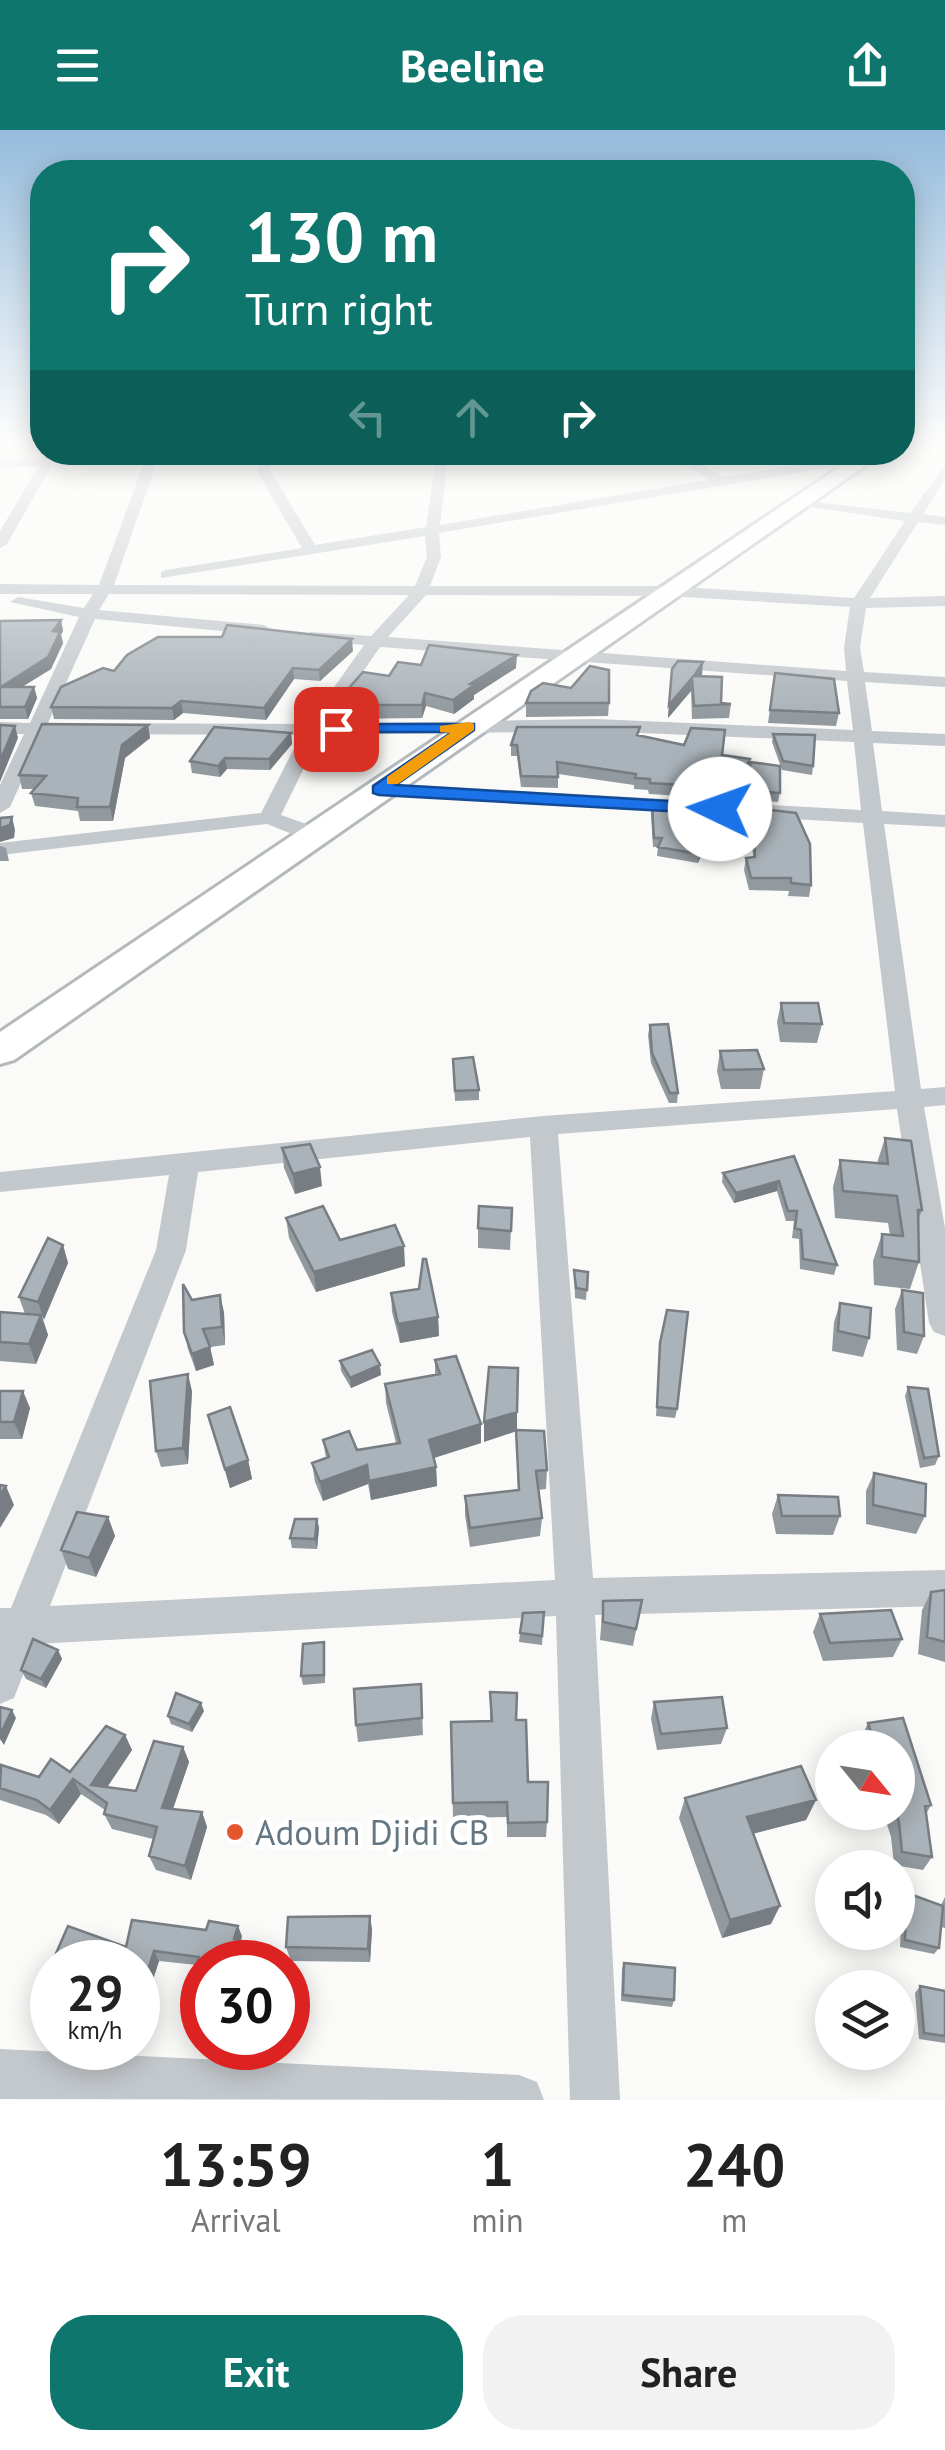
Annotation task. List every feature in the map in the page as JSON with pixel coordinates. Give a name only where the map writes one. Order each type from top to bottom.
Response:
[{"type":"highway","points":[[0,1051],[754,533]]},
{"type":"street","points":[[0,806],[88,614],[106,588],[122,533]]},
{"type":"street","points":[[300,533],[312,552]]},
{"type":"street","points":[[128,587],[150,577],[432,533],[434,557],[420,592],[375,642],[314,729],[270,818]]},
{"type":"street","points":[[901,533],[859,603],[852,646],[910,1098],[945,1323]]},
{"type":"street","points":[[2,597],[128,587],[667,591],[859,603],[945,602]]},
{"type":"street","points":[[2,597],[88,614],[375,642],[945,682]]},
{"type":"street","points":[[0,728],[595,725],[945,740]]},
{"type":"street","points":[[379,790],[945,821]]},
{"type":"street","points":[[0,848],[270,818],[315,835]]},
{"type":"street","points":[[0,1182],[543,1126],[945,1096]]},
{"type":"street","points":[[543,1126],[575,1597],[596,2100]]},
{"type":"street","points":[[0,1684],[12,1627],[171,1250],[185,1163]]},
{"type":"street","points":[[12,1627],[575,1597],[945,1588]]},
{"type":"street","points":[[0,2074],[520,2100]]},
{"type":"building","points":[[61,620],[53,631],[60,632],[48,657],[1,687],[34,687],[25,707],[0,707],[0,621]]},
{"type":"building","points":[[227,625],[352,639],[319,670],[293,668],[264,708],[181,701],[172,708],[51,707],[61,687],[103,668],[114,671],[127,655],[158,637],[222,637]]},
{"type":"building","points":[[429,645],[517,655],[470,684],[474,685],[453,700],[425,693],[422,705],[334,705],[363,672],[389,676],[398,662],[421,665]]},
{"type":"building","points":[[678,661],[703,662],[694,676],[722,677],[721,703],[731,704],[694,706],[692,678],[669,705],[672,669]]},
{"type":"building","points":[[590,666],[609,670],[609,703],[526,703],[531,691],[543,683],[571,688]]},
{"type":"building","points":[[775,673],[834,679],[839,713],[770,710]]},
{"type":"building","points":[[42,724],[148,725],[122,745],[110,807],[77,807],[78,798],[31,793],[46,776],[19,775]]},
{"type":"building","points":[[0,725],[15,726],[0,761]]},
{"type":"building","points":[[214,727],[291,733],[269,759],[225,758],[218,766],[190,761]]},
{"type":"building","points":[[517,727],[640,727],[637,735],[684,745],[691,728],[725,730],[722,755],[750,759],[735,788],[650,783],[650,779],[635,778],[636,774],[557,762],[558,777],[521,776],[517,745],[511,745]]},
{"type":"building","points":[[773,734],[815,735],[813,766],[783,761]]},
{"type":"building","points":[[750,762],[780,766],[780,793],[752,791]]},
{"type":"building","points":[[652,805],[724,810],[716,825],[711,824],[699,854],[658,847],[662,838],[654,838]]},
{"type":"building","points":[[753,808],[796,813],[810,844],[811,885],[791,883],[791,878],[751,878],[746,858],[755,857]]},
{"type":"building","points":[[12,817],[10,825],[0,828],[0,818]]},
{"type":"building","points":[[781,1003],[818,1003],[822,1024],[784,1023]]},
{"type":"building","points":[[668,1024],[678,1093],[670,1093],[652,1053],[650,1025]]},
{"type":"building","points":[[757,1050],[764,1069],[724,1070],[720,1051]]},
{"type":"building","points":[[473,1057],[479,1090],[455,1091],[453,1059]]},
{"type":"building","points":[[885,1138],[911,1141],[922,1210],[918,1210],[919,1262],[882,1257],[882,1234],[903,1236],[897,1196],[843,1191],[840,1160],[888,1164]]},
{"type":"building","points":[[310,1144],[320,1167],[293,1174],[282,1148]]},
{"type":"building","points":[[794,1156],[837,1265],[803,1259],[801,1230],[795,1228],[797,1211],[788,1211],[779,1181],[736,1193],[723,1173]]},
{"type":"building","points":[[323,1206],[340,1240],[395,1225],[404,1246],[314,1272],[286,1218]]},
{"type":"building","points":[[479,1206],[512,1208],[511,1231],[478,1228]]},
{"type":"building","points":[[48,1238],[63,1245],[38,1302],[19,1297]]},
{"type":"building","points":[[423,1259],[438,1317],[398,1324],[391,1293],[419,1289]]},
{"type":"building","points":[[574,1270],[588,1272],[587,1290],[576,1288]]},
{"type":"building","points":[[183,1284],[192,1300],[220,1295],[222,1327],[203,1329],[210,1347],[192,1354],[184,1332]]},
{"type":"building","points":[[902,1290],[923,1293],[924,1336],[904,1332]]},
{"type":"building","points":[[840,1303],[871,1308],[869,1338],[838,1331]]},
{"type":"building","points":[[667,1310],[688,1312],[677,1409],[657,1407],[660,1343]]},
{"type":"building","points":[[0,1312],[41,1315],[29,1344],[0,1342]]},
{"type":"building","points":[[372,1350],[380,1365],[350,1378],[340,1361]]},
{"type":"building","points":[[456,1356],[481,1424],[429,1440],[436,1467],[369,1481],[367,1465],[320,1482],[312,1463],[329,1457],[323,1440],[349,1431],[357,1450],[400,1443],[385,1384],[440,1374],[435,1360]]},
{"type":"building","points":[[489,1367],[518,1368],[517,1412],[484,1422]]},
{"type":"building","points":[[188,1374],[183,1448],[156,1451],[150,1381]]},
{"type":"building","points":[[908,1387],[928,1389],[939,1456],[924,1458]]},
{"type":"building","points":[[0,1391],[23,1391],[14,1422],[0,1422]]},
{"type":"building","points":[[230,1407],[248,1460],[225,1469],[208,1415]]},
{"type":"building","points":[[516,1430],[544,1431],[547,1470],[536,1471],[542,1518],[470,1528],[465,1496],[519,1490]]},
{"type":"building","points":[[874,1473],[926,1484],[925,1516],[873,1505]]},
{"type":"building","points":[[778,1495],[838,1497],[840,1516],[782,1516]]},
{"type":"building","points":[[77,1512],[108,1517],[89,1558],[61,1550]]},
{"type":"building","points":[[295,1519],[317,1519],[315,1539],[290,1538]]},
{"type":"building","points":[[945,1590],[945,1642],[927,1637],[931,1592]]},
{"type":"building","points":[[642,1600],[636,1629],[603,1622],[603,1601]]},
{"type":"building","points":[[891,1610],[902,1639],[830,1643],[820,1614]]},
{"type":"building","points":[[544,1612],[542,1636],[520,1633],[523,1613]]},
{"type":"building","points":[[33,1639],[58,1650],[41,1679],[21,1670]]},
{"type":"building","points":[[324,1642],[324,1675],[301,1676],[303,1644]]},
{"type":"building","points":[[421,1684],[422,1718],[356,1725],[354,1689]]},
{"type":"building","points":[[490,1692],[517,1693],[516,1720],[526,1720],[528,1782],[548,1782],[547,1822],[508,1823],[507,1802],[453,1803],[451,1722],[492,1721]]},
{"type":"building","points":[[176,1693],[201,1703],[189,1724],[168,1716]]},
{"type":"building","points":[[722,1697],[727,1728],[661,1734],[654,1702]]},
{"type":"building","points":[[0,1707],[12,1710],[0,1735]]},
{"type":"building","points":[[903,1718],[907,1730],[870,1730],[868,1723]]},
{"type":"building","points":[[106,1726],[125,1735],[91,1785],[136,1791],[154,1741],[183,1747],[162,1808],[202,1812],[185,1866],[149,1856],[157,1827],[104,1814],[107,1803],[73,1779],[50,1810],[37,1800],[0,1788],[1,1765],[39,1777],[51,1759],[70,1772]]},
{"type":"building","points":[[915,1755],[931,1805],[925,1806],[932,1857],[902,1850],[900,1830],[915,1830]]},
{"type":"building","points":[[801,1766],[815,1800],[747,1817],[780,1906],[730,1920],[685,1798]]},
{"type":"building","points":[[915,1896],[943,1906],[939,1948],[915,1942]]},
{"type":"building","points":[[370,1916],[368,1949],[310,1948],[310,1940],[286,1940],[288,1917]]},
{"type":"building","points":[[132,1920],[206,1930],[209,1921],[238,1926],[234,1939],[237,1940],[180,1940],[180,1954],[160,1952],[160,1940],[128,1940]]},
{"type":"building","points":[[68,1926],[107,1940],[62,1940]]},
{"type":"building","points":[[624,1963],[675,1968],[674,2000],[623,1995]]},
{"type":"building","points":[[920,1986],[945,1991],[945,2036],[924,2033]]},
{"type":"slow traffic","points":[[392,780],[469,727],[446,729]]},
{"type":"place","name":"Adoum Djidi CB","points":[[235,1832]]},
{"type":"route","points":[[336,729],[469,727],[379,790],[720,809]]}]
